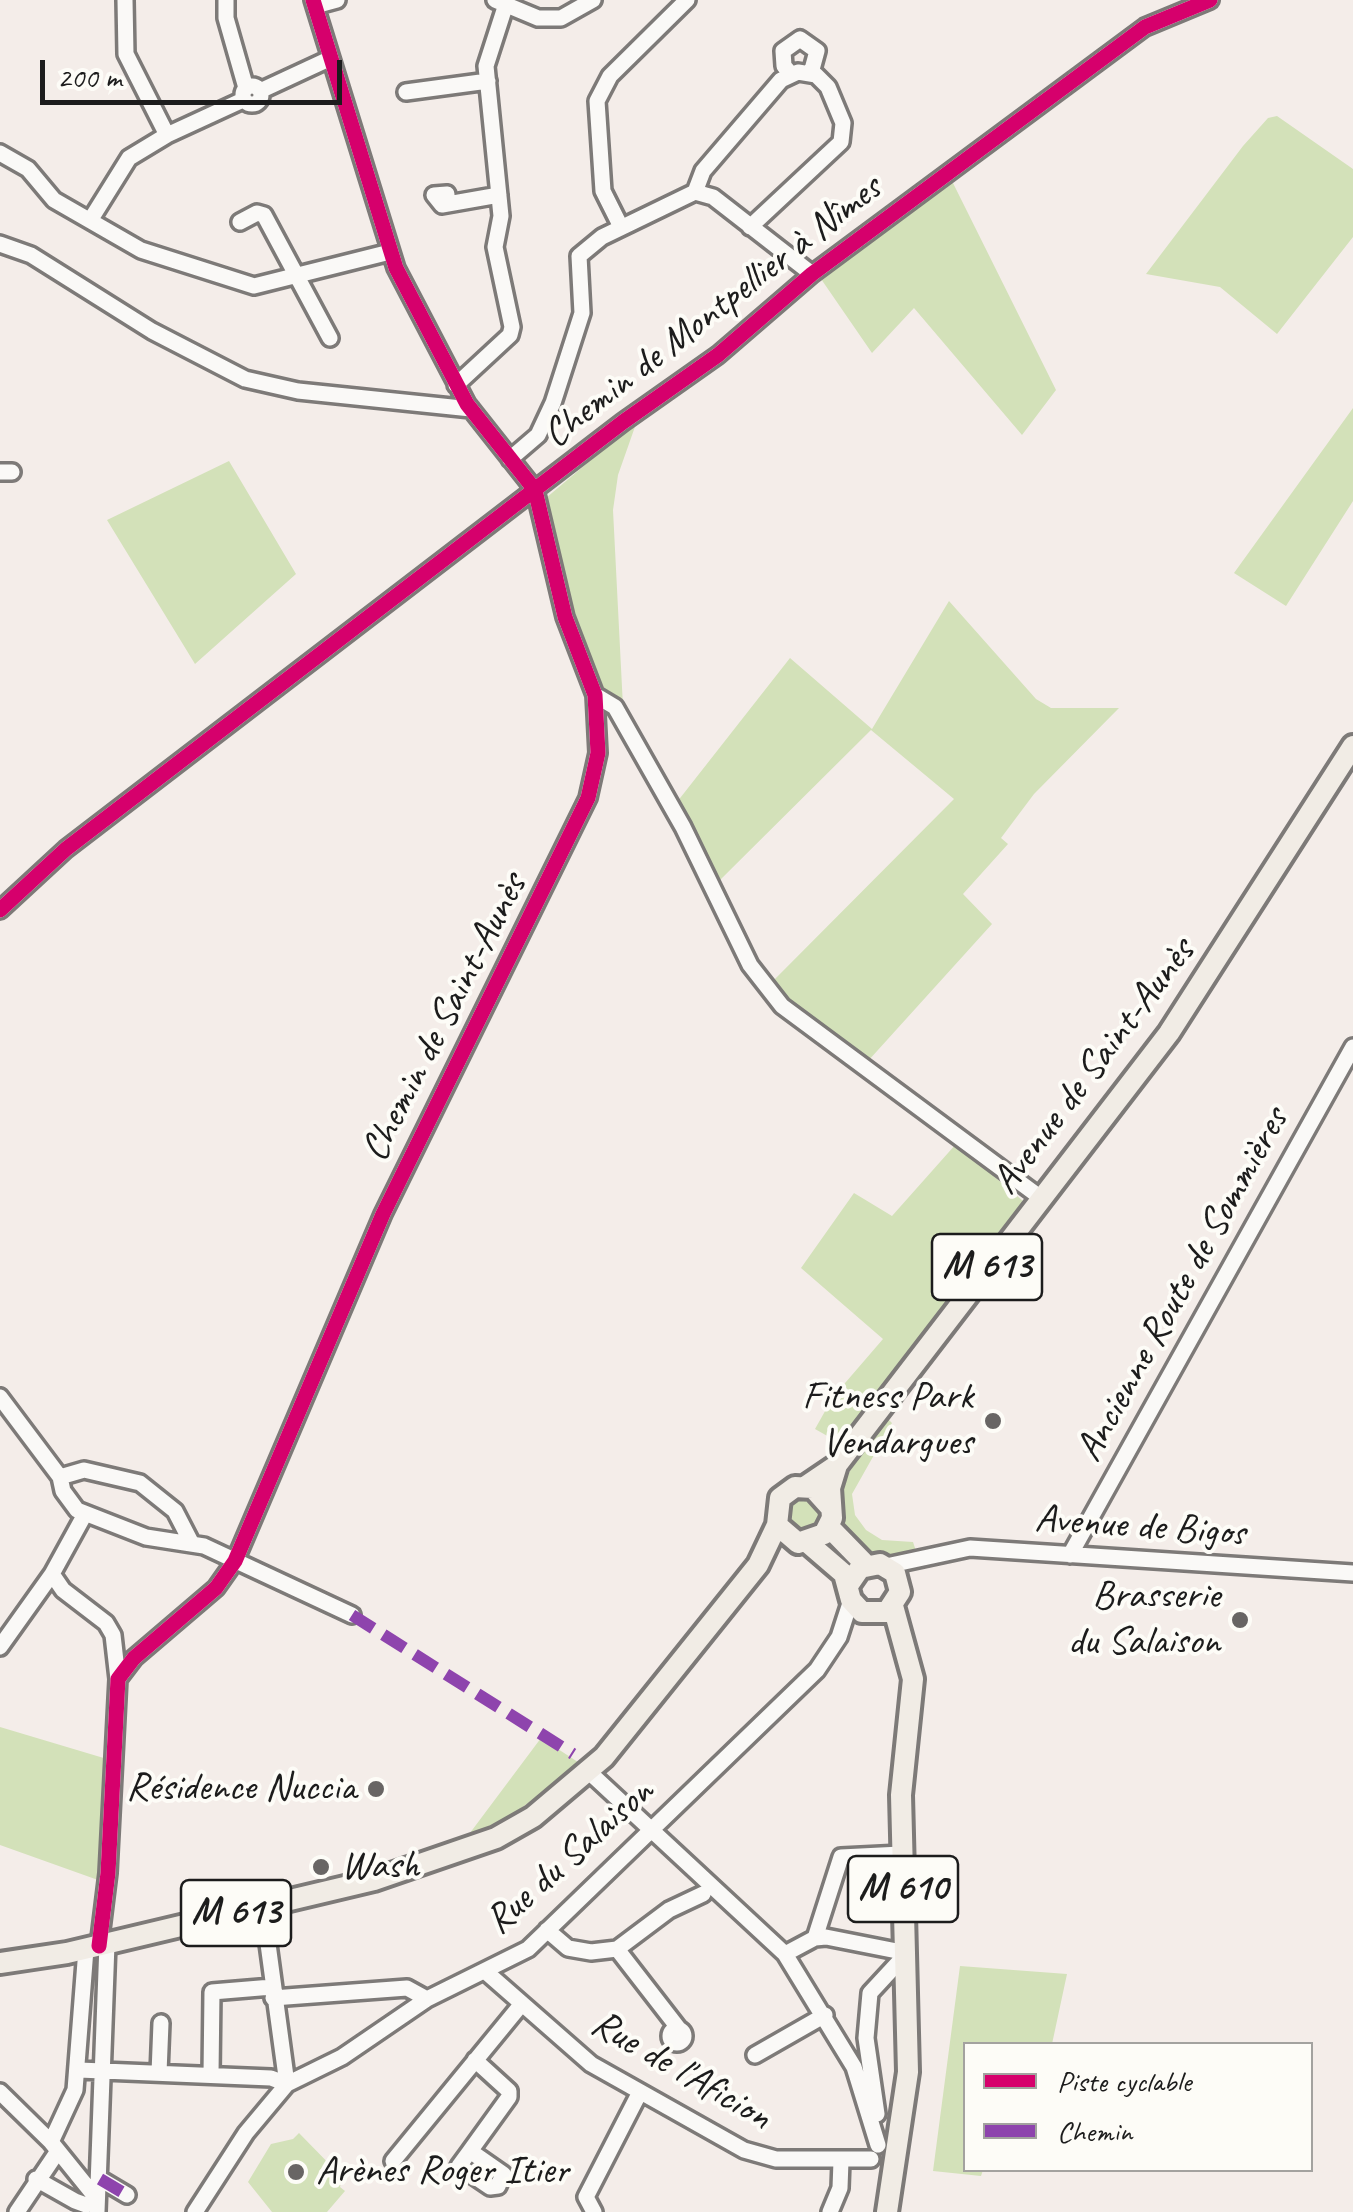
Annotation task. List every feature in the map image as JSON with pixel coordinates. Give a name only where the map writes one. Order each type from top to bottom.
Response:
[{"type":"main road","name":"Avenue de Saint-Aunès","points":[[806,1486],[837,1465],[1188,1007],[1353,746]]},
{"type":"main road","points":[[803,1543],[831,1517],[830,1488],[837,1465]]},
{"type":"main road","points":[[806,1486],[822,1492],[831,1517],[876,1566],[900,1584],[881,1612],[850,1592],[820,1550],[777,1526],[780,1498],[806,1486]]},
{"type":"main road","name":"M 613","points":[[0,1963],[97,1946],[374,1880],[496,1838],[533,1817],[588,1771],[758,1565],[777,1526]]},
{"type":"main road","name":"M 613","points":[[758,1565],[803,1543]]},
{"type":"main road","points":[[850,1592],[876,1566]]},
{"type":"main road","name":"M 610","points":[[881,1612],[901,1634],[913,1679],[901,1795],[908,2072],[887,2177]]},
{"type":"street","points":[[125,0],[125,50],[167,135]]},
{"type":"street","points":[[226,0],[226,18],[250,93]]},
{"type":"street","points":[[336,0],[314,3],[390,252],[456,385],[534,490]]},
{"type":"street","points":[[456,385],[510,334],[496,247],[501,222],[488,81],[500,2],[538,18],[562,18],[593,0]]},
{"type":"street","points":[[621,227],[604,192],[597,101],[610,76],[686,0]]},
{"type":"street","name":"Chemin de Montpellier à Nîmes","points":[[0,910],[66,849],[534,490],[718,355],[812,274],[1145,27],[1200,2]]},
{"type":"street","points":[[791,74],[784,66],[783,51],[800,39],[816,50],[811,74]]},
{"type":"street","points":[[91,219],[129,158],[250,93],[329,58]]},
{"type":"street","points":[[695,192],[703,171],[781,80],[791,74],[811,74],[828,87],[843,123],[841,142],[750,227]]},
{"type":"street","points":[[406,92],[488,81]]},
{"type":"street","points":[[0,153],[28,169],[54,200],[142,250],[254,286],[390,252]]},
{"type":"street","points":[[510,459],[538,435],[573,349],[582,314],[579,256],[621,227],[695,192],[713,197],[812,274]]},
{"type":"street","points":[[446,203],[499,194]]},
{"type":"street","points":[[240,222],[257,213],[264,215],[330,338]]},
{"type":"street","points":[[0,244],[31,256],[152,331],[245,379],[298,391],[471,409]]},
{"type":"street","name":"Chemin de Saint-Aunès","points":[[118,1680],[134,1658],[216,1588],[234,1560],[383,1214],[588,798],[598,753],[595,696],[565,617],[534,490]]},
{"type":"street","points":[[595,696],[615,707],[683,827],[750,965],[782,1006],[1040,1198]]},
{"type":"street","name":"Ancienne Route de Sommières","points":[[1070,1554],[1353,1047]]},
{"type":"street","points":[[0,1398],[60,1476],[68,1500],[85,1514],[146,1538],[191,1542],[352,1616]]},
{"type":"street","points":[[60,1476],[84,1470],[140,1482],[175,1511],[191,1542]]},
{"type":"street","points":[[0,1647],[52,1574],[85,1514]]},
{"type":"street","name":"Avenue de Bigos","points":[[876,1566],[925,1561],[970,1548],[1353,1574]]},
{"type":"street","name":"Avenue de Bigos","points":[[900,1584],[925,1561]]},
{"type":"street","points":[[17,2212],[68,2112],[79,2070],[108,1873],[118,1680],[112,1635],[106,1622],[63,1590],[52,1574]]},
{"type":"street","name":"Rue du Salaison","points":[[194,2212],[269,2102],[287,2084],[342,2057],[427,1999],[528,1949],[651,1826],[817,1670],[839,1638],[850,1592]]},
{"type":"street","name":"Rue du Salaison","points":[[839,1638],[881,1612]]},
{"type":"street","points":[[588,1771],[785,1954],[854,2066],[887,2177]]},
{"type":"street","points":[[815,1938],[842,1857],[901,1854]]},
{"type":"street","points":[[547,1930],[568,1948],[591,1952],[617,1949],[668,1910],[703,1894]]},
{"type":"street","points":[[79,2070],[271,2078],[287,2084],[272,1992],[264,1907]]},
{"type":"street","points":[[785,1954],[815,1938],[907,1953]]},
{"type":"street","points":[[97,1946],[103,2071],[97,2206]]},
{"type":"street","points":[[617,1949],[679,2029]]},
{"type":"street","points":[[887,2177],[866,2038],[870,1993],[907,1953]]},
{"type":"street","name":"Rue de l'Aficion","points":[[486,1972],[590,2064],[760,2156],[841,2160],[887,2177]]},
{"type":"street","points":[[211,2076],[212,1992],[407,1988],[427,1999]]},
{"type":"street","points":[[394,2161],[520,2006]]},
{"type":"street","points":[[755,2055],[825,2016]]},
{"type":"street","points":[[159,2073],[161,2024]]},
{"type":"street","points":[[470,2151],[509,2097],[507,2085],[475,2060]]},
{"type":"street","points":[[0,2092],[54,2146],[97,2206]]},
{"type":"street","points":[[594,2212],[586,2197],[640,2092]]},
{"type":"street","points":[[830,2212],[840,2188],[841,2160]]},
{"type":"street","points":[[100,2178],[126,2195]]},
{"type":"street","points":[[36,2179],[86,2205],[97,2206]]},
{"type":"green space","points":[[1277,116],[1353,169],[1353,237],[1277,334],[1220,287],[1146,274],[1243,146],[1268,118]]},
{"type":"green space","points":[[950,177],[1056,390],[1022,435],[914,308],[872,353],[819,276]]},
{"type":"green space","points":[[1353,408],[1353,501],[1286,606],[1234,573]]},
{"type":"green space","points":[[637,421],[618,475],[613,510],[623,707],[601,691],[572,618],[546,498]]},
{"type":"green space","points":[[229,461],[296,574],[195,664],[107,520]]},
{"type":"green space","points":[[949,601],[1036,699],[1051,708],[1119,708],[1034,794],[1001,838],[1008,844],[963,894],[992,924],[868,1061],[769,985],[954,799],[871,730],[718,882],[677,802],[790,658],[872,729]]},
{"type":"green space","points":[[956,1144],[1023,1201],[838,1442],[815,1429],[833,1397],[883,1339],[801,1268],[854,1193],[892,1216]]},
{"type":"green space","points":[[887,1418],[892,1423],[852,1494],[855,1515],[866,1530],[882,1540],[913,1542],[916,1551],[887,1559],[864,1550],[843,1530],[837,1506],[838,1488]]},
{"type":"green space","points":[[803,1496],[817,1501],[822,1515],[817,1529],[803,1534],[789,1529],[784,1515],[789,1501]]},
{"type":"green space","points":[[0,1727],[107,1759],[98,1880],[0,1845]]},
{"type":"green space","points":[[541,1738],[581,1764],[509,1817],[464,1841]]},
{"type":"green space","points":[[960,1966],[1067,1974],[1052,2042],[963,2042],[963,2172],[982,2172],[981,2176],[933,2171]]},
{"type":"green space","name":"Arènes Roger Itier","points":[[299,2133],[342,2177],[340,2187],[345,2191],[327,2212],[272,2212],[248,2182],[271,2144],[293,2139]]},
{"type":"marked path","points":[[352,1615],[573,1754]]},
{"type":"marked path","points":[[100,2179],[127,2195]]},
{"type":"cycle path","points":[[99,1946],[108,1873],[118,1679],[134,1658],[216,1588],[235,1561],[383,1214],[588,798],[598,753],[595,695],[565,617],[535,490],[467,404],[396,268],[313,0]]},
{"type":"cycle path","points":[[0,910],[66,849],[623,422],[718,355],[812,274],[1145,27],[1210,0]]},
{"type":"place","name":"Fitness Park Vendargues","points":[[993,1421]]},
{"type":"place","name":"Brasserie du Salaison","points":[[1240,1620]]},
{"type":"place","name":"Résidence Nuccia","points":[[376,1789]]},
{"type":"place","name":"Wash","points":[[321,1867]]},
{"type":"place","name":"Arènes Roger Itier","points":[[296,2172]]}]
